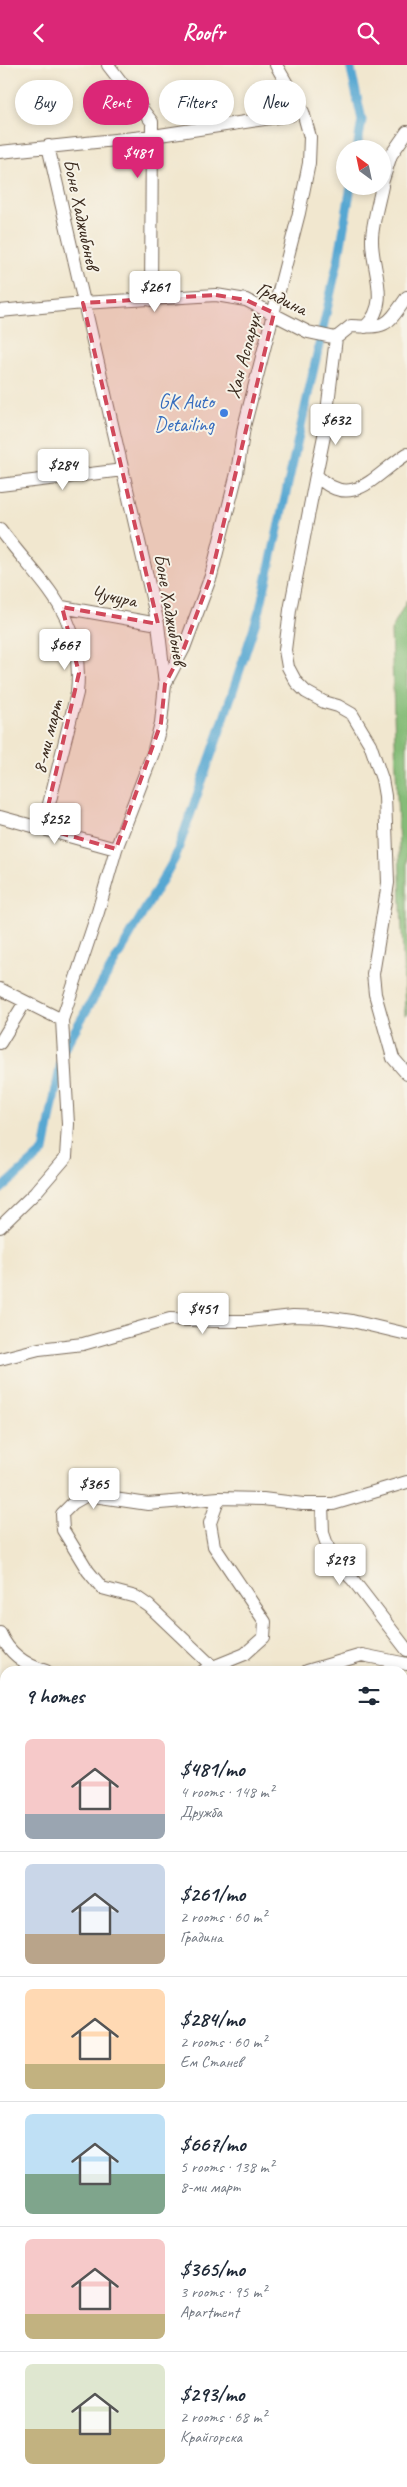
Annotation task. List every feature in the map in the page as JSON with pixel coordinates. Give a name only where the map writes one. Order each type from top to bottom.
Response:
[{"type":"street","points":[[108,65],[152,122],[151,299]]},
{"type":"street","name":"Хан Аспарух","points":[[165,684],[184,648],[211,576],[236,473],[244,427],[299,213],[309,163],[310,137],[300,102],[276,65]]},
{"type":"street","points":[[0,152],[152,136],[244,122]]},
{"type":"street","points":[[391,155],[407,132]]},
{"type":"street","name":"Боне Хаджибонев","points":[[0,1227],[35,1193],[66,1157],[68,1124],[65,1103],[62,1020],[98,913],[116,849],[153,753],[162,723],[165,684],[158,624],[48,146]]},
{"type":"street","points":[[365,327],[374,317],[378,301],[379,275],[372,239],[380,195]]},
{"type":"street","name":"Градина","points":[[0,311],[83,303],[216,295],[246,300],[308,332],[336,338]]},
{"type":"street","points":[[407,297],[392,319],[385,325],[351,326],[336,338],[328,408],[298,560],[285,650],[288,667],[296,682],[306,692],[352,714],[370,744],[382,779],[385,796],[388,883],[374,967],[375,994],[394,1058],[407,1074]]},
{"type":"street","points":[[316,475],[327,486],[340,491],[352,491],[365,485],[407,454]]},
{"type":"street","points":[[0,485],[123,470]]},
{"type":"street","name":"8-ми март","points":[[0,529],[62,607],[74,641],[79,673],[77,693],[43,828]]},
{"type":"street","name":"Чучура","points":[[62,607],[158,624]]},
{"type":"street","points":[[0,817],[116,849]]},
{"type":"street","points":[[0,989],[62,1020]]},
{"type":"street","points":[[0,1043],[25,1002]]},
{"type":"street","points":[[0,1359],[39,1349],[83,1344],[170,1319],[249,1321],[293,1316],[324,1317],[352,1321],[407,1334]]},
{"type":"street","points":[[204,1666],[150,1606],[136,1597],[102,1588],[88,1571],[63,1530],[62,1514],[73,1503],[87,1495],[148,1504],[219,1498],[333,1504],[363,1497],[407,1482]]},
{"type":"street","points":[[217,1666],[245,1654],[264,1637],[265,1622],[214,1546],[210,1523],[219,1498]]},
{"type":"street","points":[[322,1504],[323,1533],[332,1559],[353,1581],[407,1650]]},
{"type":"street","points":[[0,1633],[5,1645],[19,1660],[34,1666]]},
{"type":"street","points":[[324,1666],[362,1655],[407,1664]]},
{"type":"highlighted area","points":[[216,295],[246,300],[274,313],[211,576],[184,648],[165,684],[161,723],[116,849],[43,828],[79,673],[62,607],[158,624],[83,303]]},
{"type":"green space","points":[[407,600],[407,1014],[405,1015],[391,631]]},
{"type":"waterway","points":[[350,65],[362,120],[359,140]]},
{"type":"waterway","points":[[64,1049],[175,858],[219,733],[260,609],[339,256],[349,195]]},
{"type":"waterway","points":[[0,1190],[44,1151],[61,1062]]},
{"type":"place","name":"GK Auto Detailing","points":[[224,413]]}]
